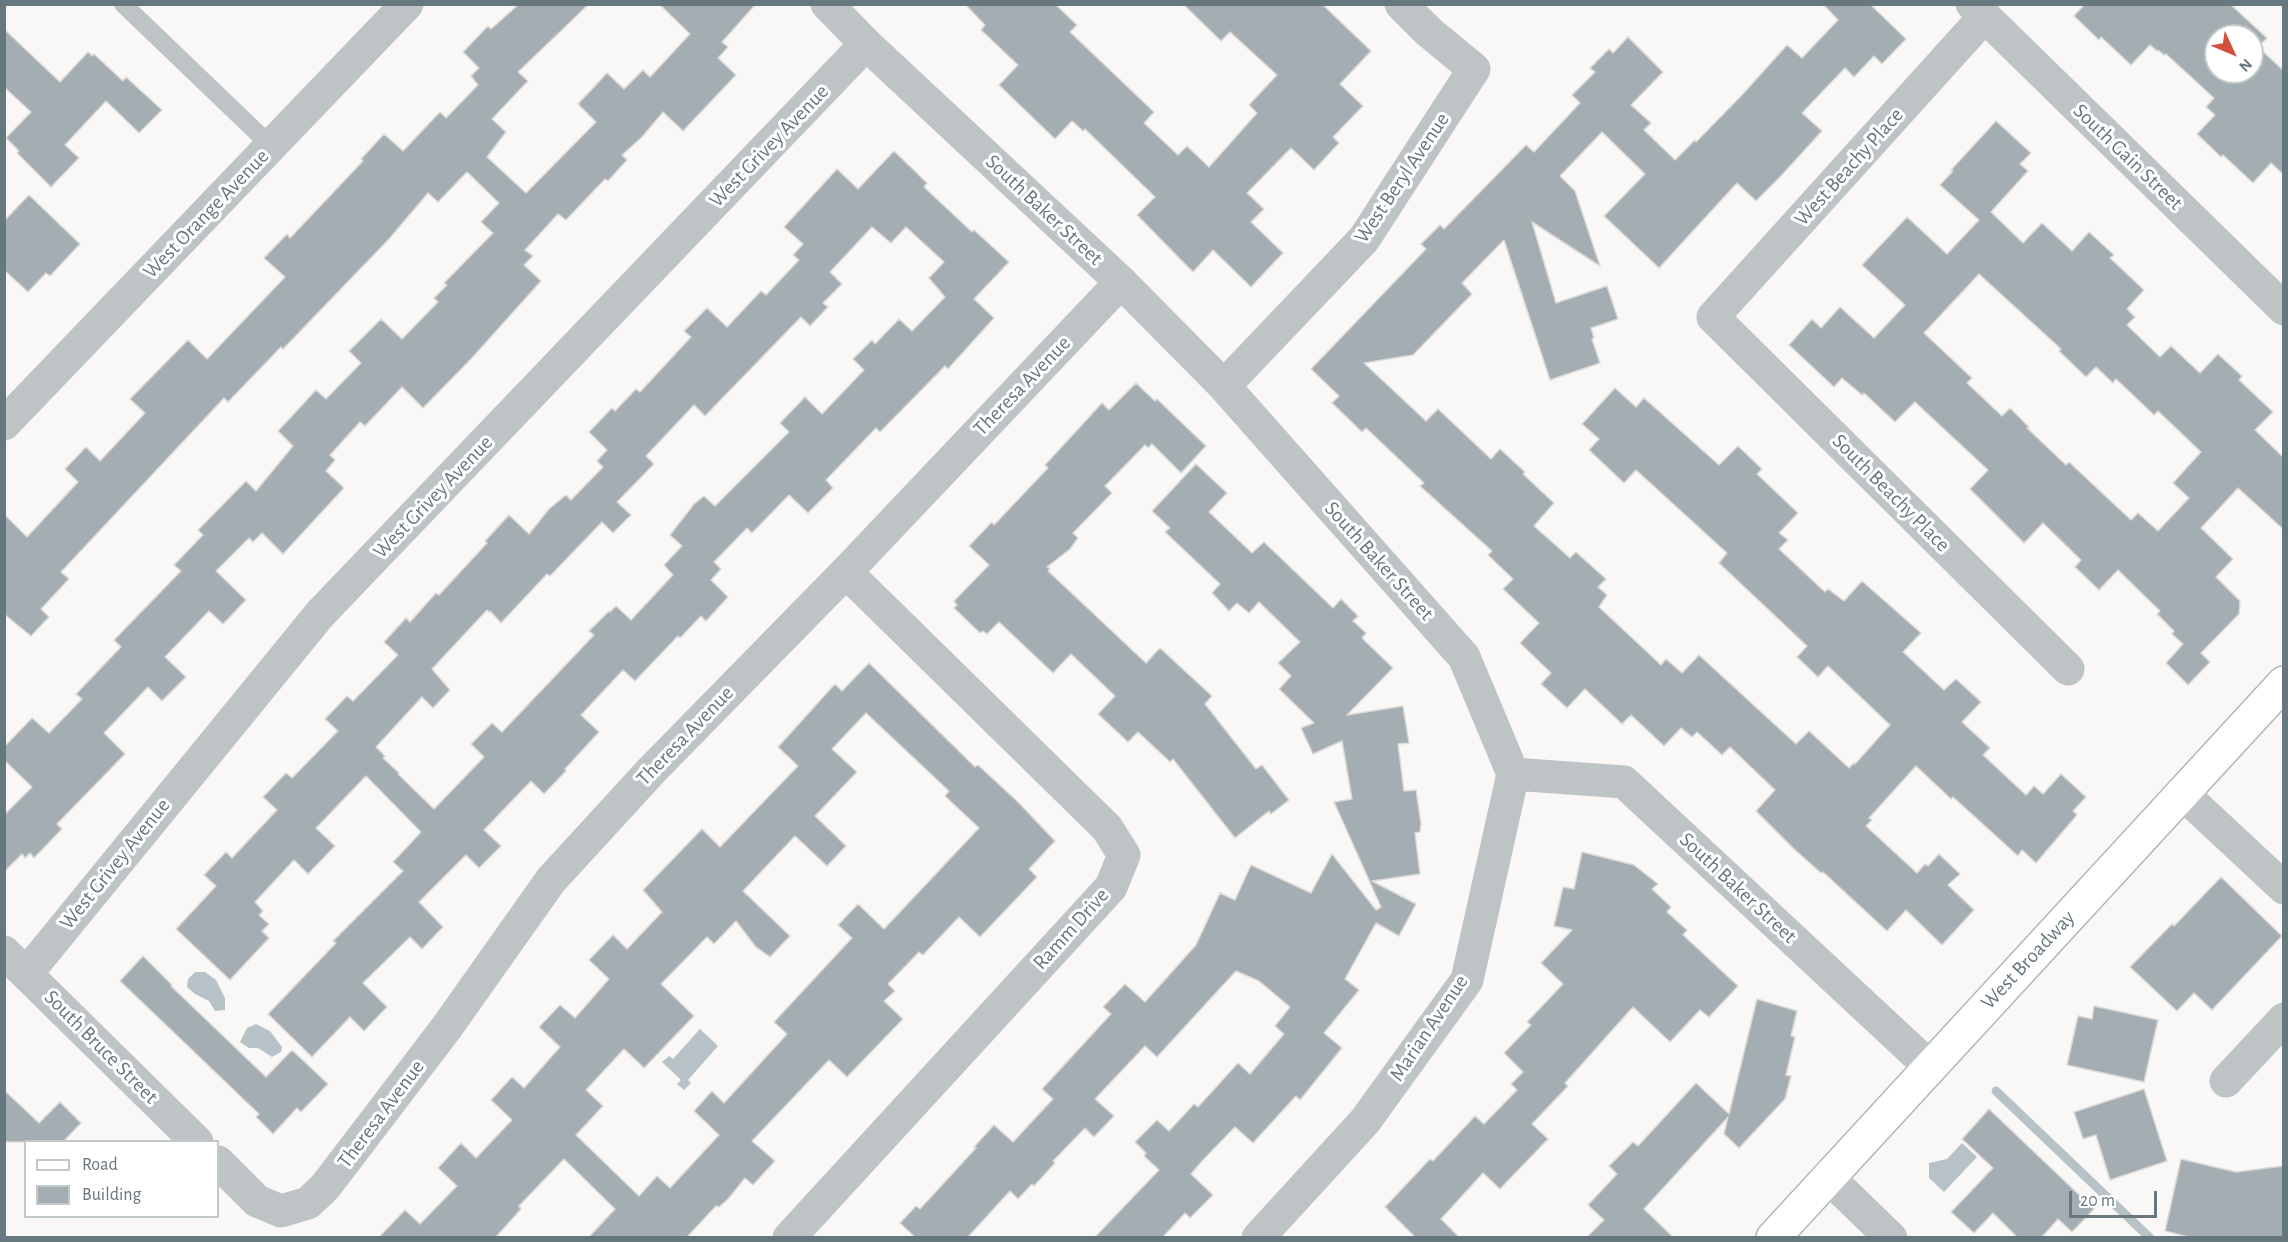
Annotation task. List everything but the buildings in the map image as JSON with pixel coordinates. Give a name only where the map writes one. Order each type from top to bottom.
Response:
[{"type":"main road","name":"West Broadway","points":[[1773,1238],[2283,683]]},
{"type":"street","name":"West Orange Avenue","points":[[4,424],[408,4]]},
{"type":"street","name":"South Baker Street","points":[[826,4],[1121,282],[1224,386],[1464,657],[1513,774],[1624,782],[1930,1067]]},
{"type":"street","name":"West Beryl Avenue","points":[[1224,386],[1364,239],[1474,69],[1429,32],[1401,4]]},
{"type":"street","name":"South Gain Street","points":[[1979,10],[2283,309]]},
{"type":"street","name":"West Beachy Place","points":[[1713,317],[1979,10]]},
{"type":"street","name":"West Grivey Avenue","points":[[16,962],[320,614],[866,44]]},
{"type":"street","name":"Theresa Avenue","points":[[219,1163],[257,1201],[281,1210],[308,1203],[325,1187],[447,1027],[551,880],[652,770],[846,572],[1121,282]]},
{"type":"street","name":"South Beachy Place","points":[[1713,317],[2068,669]]},
{"type":"street","name":"Ramm Drive","points":[[789,1238],[1111,887],[1124,855],[1107,828],[846,572]]},
{"type":"street","name":"Marian Avenue","points":[[1258,1238],[1365,1121],[1467,980],[1513,774]]},
{"type":"street","points":[[2182,793],[2283,888]]},
{"type":"street","name":"South Bruce Street","points":[[16,962],[195,1140]]},
{"type":"street","points":[[2226,1081],[2283,1018]]},
{"type":"street","points":[[1828,1177],[1891,1238]]},
{"type":"lane","points":[[123,4],[271,146]]},
{"type":"shaded area","points":[[195,972],[205,972],[216,980],[225,998],[225,1010],[215,1011],[209,1001],[187,987],[188,979]]},
{"type":"shaded area","points":[[256,1024],[270,1031],[282,1047],[281,1052],[272,1057],[258,1048],[249,1048],[240,1042],[247,1028]]},
{"type":"shaded area","points":[[700,1029],[718,1046],[688,1080],[691,1083],[684,1090],[677,1084],[681,1080],[662,1062],[669,1056],[673,1059]]},
{"type":"shaded area","points":[[1962,1143],[1977,1157],[1944,1192],[1929,1178],[1929,1163],[1947,1159]]},
{"type":"waterway","points":[[1996,1091],[2150,1238]]}]
